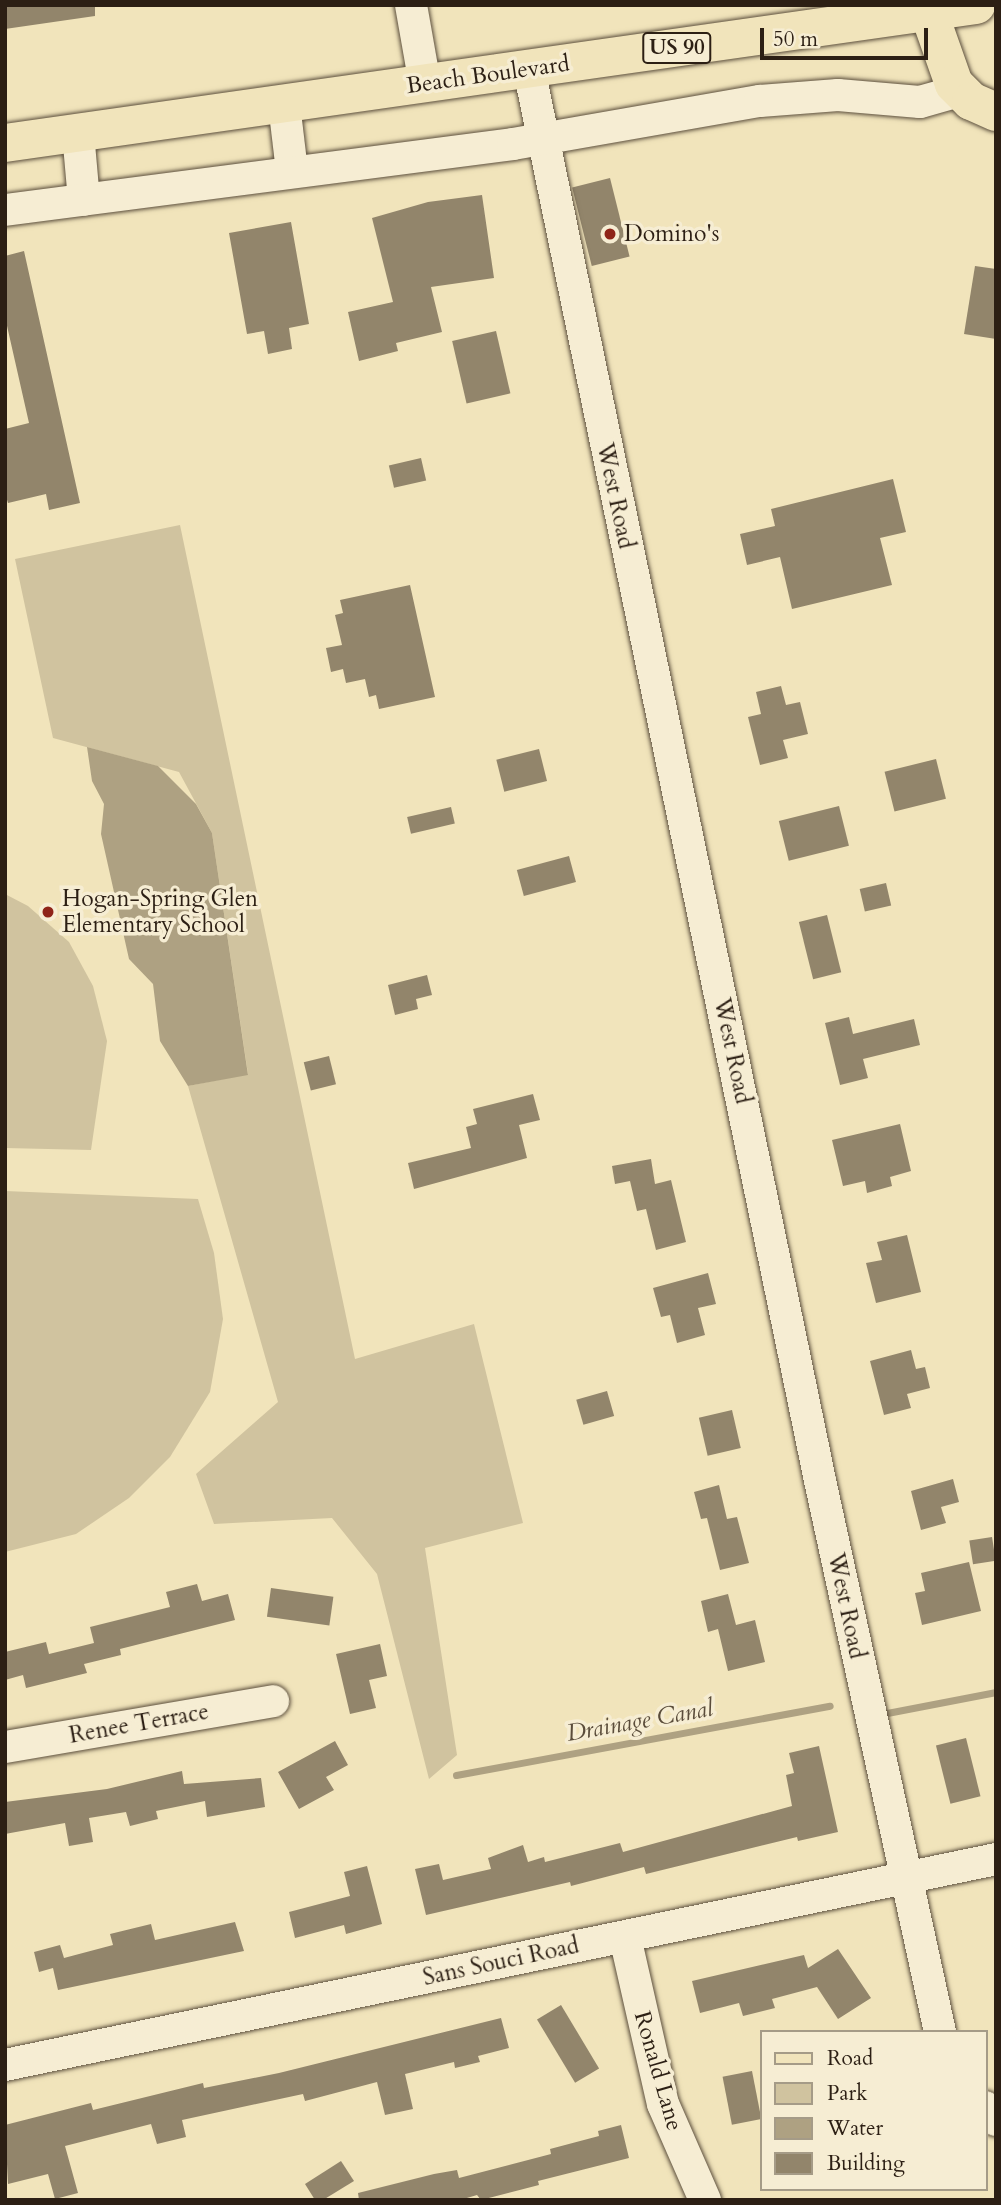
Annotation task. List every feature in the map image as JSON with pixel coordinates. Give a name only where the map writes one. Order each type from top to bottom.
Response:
[{"type":"main road","name":"Beach Boulevard","points":[[5,143],[978,6]]},
{"type":"main road","points":[[929,13],[943,63],[959,91],[996,112]]},
{"type":"street","points":[[411,5],[425,84]]},
{"type":"street","name":"West Road","points":[[529,69],[905,1878],[940,2030]]},
{"type":"street","points":[[5,210],[542,140],[760,101],[838,95],[920,102],[959,91]]},
{"type":"street","points":[[284,104],[292,172]]},
{"type":"street","points":[[78,133],[84,200]]},
{"type":"street","name":"Renee Terrace","points":[[5,1747],[273,1700]]},
{"type":"street","name":"Sans Souci Road","points":[[5,2065],[996,1859]]},
{"type":"street","name":"Ronald Lane","points":[[625,1937],[663,2105],[705,2200]]},
{"type":"green space","points":[[180,525],[355,1359],[474,1324],[523,1523],[425,1548],[457,1755],[429,1779],[377,1574],[332,1518],[214,1524],[196,1474],[278,1402],[188,1086],[248,1074],[212,833],[179,772],[53,738],[15,559]]},
{"type":"green space","points":[[5,894],[28,906],[69,942],[93,986],[107,1041],[91,1150],[5,1148]]},
{"type":"green space","points":[[5,1191],[198,1199],[214,1253],[223,1319],[210,1392],[170,1457],[129,1498],[76,1534],[5,1552]]},
{"type":"water","points":[[87,747],[158,766],[196,804],[212,833],[248,1075],[188,1086],[160,1041],[153,984],[129,959],[101,834],[104,804],[92,781]]},
{"type":"building","points":[[5,5],[95,5],[95,16],[5,29]]},
{"type":"building","points":[[610,178],[630,257],[592,266],[572,187]]},
{"type":"building","points":[[482,195],[494,278],[431,287],[442,332],[396,343],[398,351],[359,361],[348,312],[393,302],[372,218],[428,202]]},
{"type":"building","points":[[291,222],[309,324],[289,328],[292,349],[268,354],[264,331],[247,334],[229,233]]},
{"type":"building","points":[[24,251],[80,503],[49,510],[46,494],[8,503],[5,493],[5,429],[29,423],[5,317],[5,256]]},
{"type":"building","points":[[975,266],[996,269],[996,339],[964,334]]},
{"type":"building","points":[[496,331],[510,393],[467,403],[452,341]]},
{"type":"building","points":[[421,458],[426,480],[394,488],[389,465]]},
{"type":"building","points":[[893,479],[906,532],[880,538],[892,585],[792,609],[780,557],[747,565],[740,534],[775,526],[771,509]]},
{"type":"building","points":[[410,585],[435,697],[379,709],[376,695],[369,697],[365,679],[346,683],[343,669],[331,672],[326,648],[342,645],[335,615],[343,613],[340,600]]},
{"type":"building","points":[[781,686],[786,705],[800,702],[808,734],[783,740],[788,758],[760,765],[748,717],[761,714],[756,692]]},
{"type":"building","points":[[539,749],[547,781],[504,792],[496,760]]},
{"type":"building","points":[[936,759],[946,799],[894,812],[885,772]]},
{"type":"building","points":[[839,806],[849,846],[789,861],[779,821]]},
{"type":"building","points":[[451,807],[455,824],[411,834],[407,817]]},
{"type":"building","points":[[569,856],[576,882],[524,896],[517,870]]},
{"type":"building","points":[[886,883],[891,905],[865,911],[860,889]]},
{"type":"building","points":[[827,915],[841,972],[813,979],[799,922]]},
{"type":"building","points":[[427,975],[432,995],[416,999],[418,1009],[395,1015],[388,985]]},
{"type":"building","points":[[849,1017],[853,1034],[914,1019],[920,1045],[863,1059],[868,1078],[840,1085],[825,1023]]},
{"type":"building","points":[[329,1056],[336,1084],[311,1090],[304,1062]]},
{"type":"building","points":[[533,1094],[540,1120],[519,1125],[527,1158],[414,1189],[408,1163],[471,1148],[466,1127],[477,1124],[473,1109]]},
{"type":"building","points":[[900,1124],[911,1171],[890,1177],[892,1186],[867,1193],[865,1181],[843,1186],[832,1140]]},
{"type":"building","points":[[651,1159],[655,1184],[671,1180],[686,1242],[656,1250],[646,1209],[637,1211],[630,1181],[615,1184],[612,1166]]},
{"type":"building","points":[[907,1235],[921,1292],[876,1303],[866,1263],[882,1260],[877,1242]]},
{"type":"building","points":[[708,1273],[716,1304],[698,1308],[705,1335],[677,1343],[670,1315],[661,1317],[653,1288]]},
{"type":"building","points":[[911,1350],[916,1369],[925,1367],[930,1388],[907,1394],[911,1408],[884,1415],[870,1361]]},
{"type":"building","points":[[607,1391],[614,1416],[583,1425],[576,1400]]},
{"type":"building","points":[[732,1410],[741,1448],[708,1456],[699,1418]]},
{"type":"building","points":[[953,1479],[959,1502],[941,1507],[946,1523],[921,1530],[911,1491]]},
{"type":"building","points":[[719,1485],[727,1519],[737,1517],[749,1563],[720,1570],[707,1518],[701,1519],[694,1492]]},
{"type":"building","points":[[992,1537],[996,1561],[973,1564],[969,1541]]},
{"type":"building","points":[[969,1562],[981,1611],[922,1625],[915,1593],[925,1591],[921,1573]]},
{"type":"building","points":[[197,1584],[202,1601],[228,1594],[235,1620],[120,1649],[121,1655],[84,1664],[87,1673],[26,1688],[23,1675],[5,1680],[5,1652],[46,1642],[49,1654],[94,1643],[90,1627],[170,1607],[166,1592]]},
{"type":"building","points":[[271,1588],[333,1597],[329,1625],[267,1617]]},
{"type":"building","points":[[728,1594],[736,1625],[755,1620],[765,1662],[728,1671],[718,1629],[708,1632],[701,1601]]},
{"type":"building","points":[[380,1644],[387,1676],[369,1680],[376,1708],[350,1714],[336,1654]]},
{"type":"building","points":[[966,1738],[981,1796],[950,1804],[936,1745]]},
{"type":"building","points":[[335,1741],[348,1765],[326,1777],[334,1790],[299,1809],[278,1772]]},
{"type":"building","points":[[819,1746],[838,1832],[798,1841],[797,1837],[646,1874],[644,1867],[571,1886],[570,1882],[426,1915],[415,1869],[439,1864],[443,1880],[491,1869],[488,1858],[523,1845],[528,1862],[544,1857],[545,1862],[620,1843],[623,1852],[792,1806],[786,1775],[794,1773],[789,1753]]},
{"type":"building","points":[[182,1771],[184,1784],[261,1778],[265,1807],[207,1817],[205,1801],[156,1811],[158,1819],[130,1826],[126,1812],[89,1818],[93,1842],[69,1846],[65,1823],[5,1834],[5,1802],[107,1789]]},
{"type":"building","points":[[367,1866],[382,1924],[346,1934],[344,1925],[295,1938],[289,1912],[350,1896],[344,1872]]},
{"type":"building","points":[[235,1922],[244,1951],[58,1990],[53,1968],[39,1972],[34,1952],[60,1945],[64,1958],[113,1945],[110,1934],[151,1924],[155,1940]]},
{"type":"building","points":[[838,1949],[871,1998],[838,2019],[817,1987],[772,1999],[775,2008],[743,2016],[739,2003],[700,2013],[692,1981],[804,1955],[808,1968]]},
{"type":"building","points":[[561,2005],[599,2068],[575,2083],[537,2019]]},
{"type":"building","points":[[501,2018],[509,2048],[478,2056],[480,2062],[455,2068],[454,2062],[405,2074],[413,2109],[385,2115],[377,2082],[305,2101],[303,2094],[182,2120],[186,2137],[157,2144],[151,2124],[65,2146],[78,2193],[55,2199],[48,2174],[8,2184],[5,2125],[91,2103],[93,2110],[203,2083],[204,2088],[279,2073]]},
{"type":"building","points":[[752,2071],[760,2119],[732,2125],[723,2077]]},
{"type":"building","points":[[621,2125],[629,2158],[538,2181],[539,2185],[481,2200],[477,2195],[460,2200],[359,2200],[358,2193],[434,2174],[457,2170],[459,2178],[551,2154],[550,2149],[599,2136],[598,2131]]},
{"type":"building","points":[[341,2161],[354,2181],[323,2200],[315,2200],[305,2184]]},
{"type":"waterway","name":"Drainage Canal","points":[[887,1713],[996,1692]]},
{"type":"waterway","name":"Drainage Canal","points":[[456,1775],[830,1706]]},
{"type":"place","name":"Domino's","points":[[610,234]]},
{"type":"place","name":"Hogan-Spring Glen Elementary School","points":[[48,912]]}]
